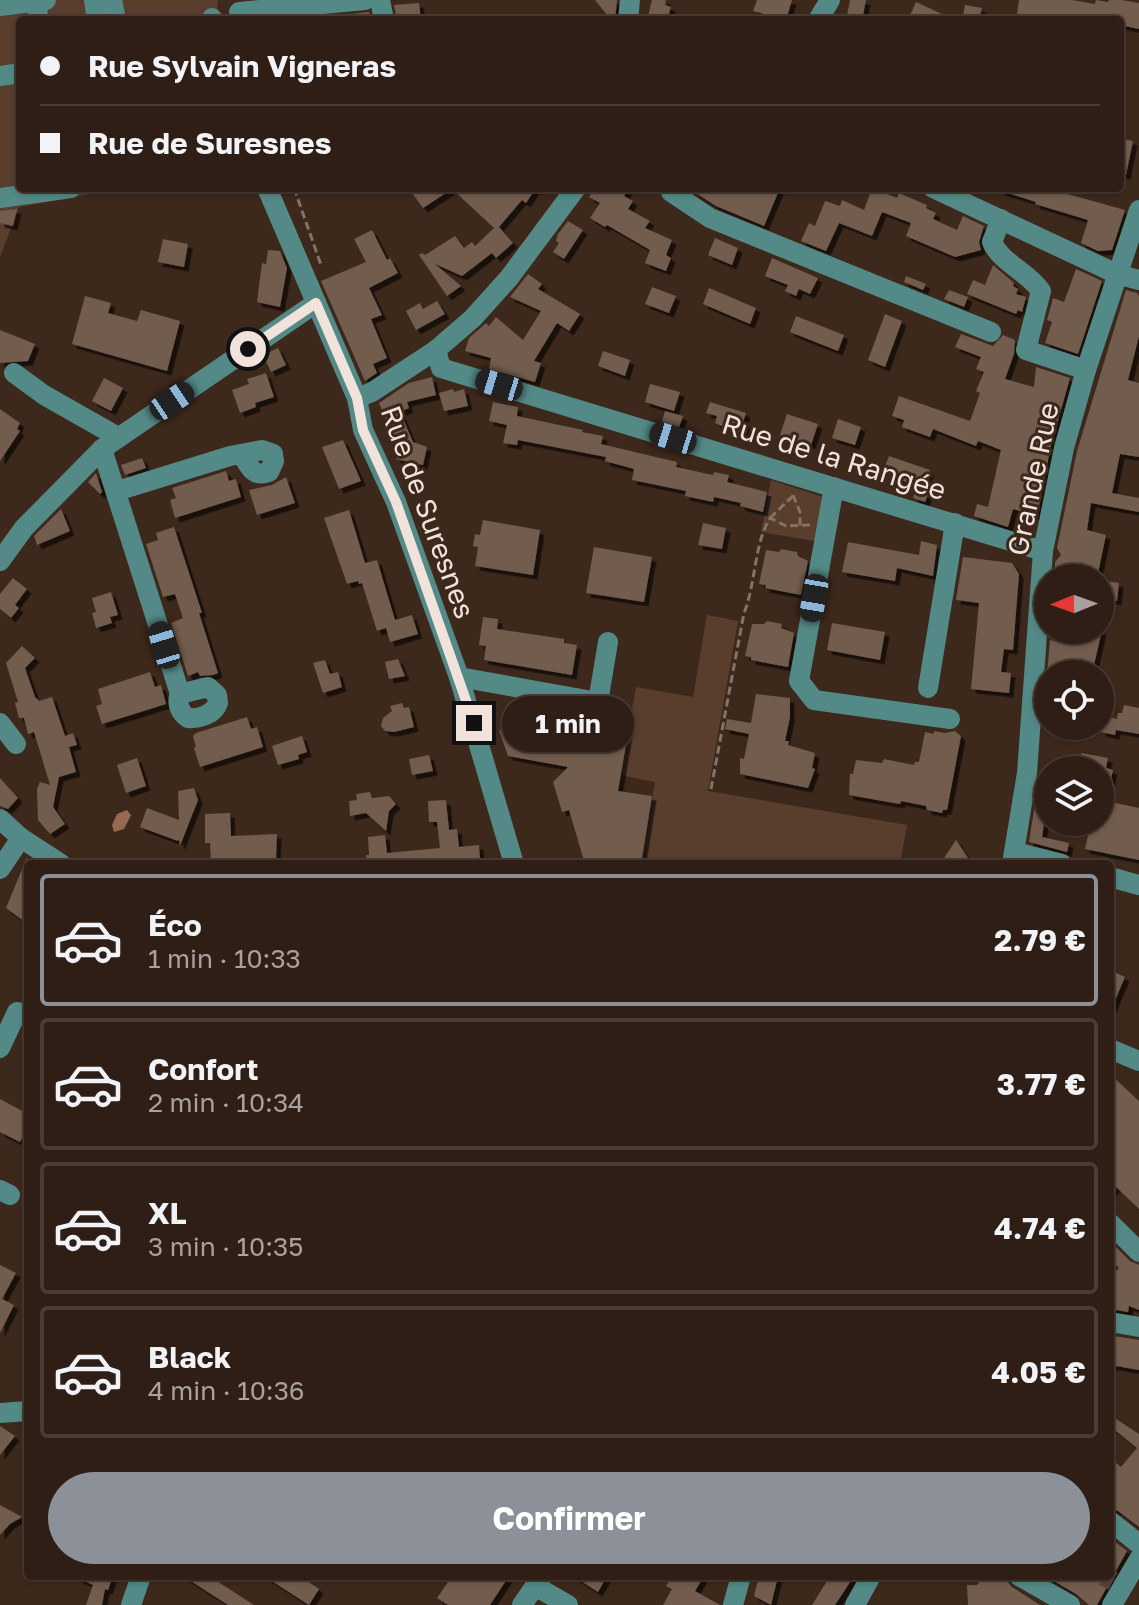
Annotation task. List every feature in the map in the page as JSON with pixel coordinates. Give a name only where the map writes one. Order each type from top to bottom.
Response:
[{"type":"street","points":[[225,14],[365,0]]},
{"type":"street","points":[[0,6],[41,4]]},
{"type":"street","points":[[0,198],[43,192]]},
{"type":"street","name":"Rue de Suresnes","points":[[269,192],[357,398],[363,430],[396,502],[459,677],[513,860]]},
{"type":"street","points":[[357,398],[372,392],[436,350],[494,296],[573,192]]},
{"type":"street","points":[[673,192],[710,218],[991,332]]},
{"type":"street","points":[[942,192],[1117,274],[1139,280]]},
{"type":"street","name":"Grande Rue","points":[[1013,858],[1027,773],[1043,551],[1064,448],[1086,370],[1139,210]]},
{"type":"street","points":[[1001,219],[992,242],[996,252],[1031,277],[1041,291],[1026,350],[1086,370]]},
{"type":"street","points":[[0,560],[24,528],[110,443],[316,303]]},
{"type":"street","name":"Rue de la Rangée","points":[[436,350],[441,368],[1043,551]]},
{"type":"street","points":[[14,373],[110,443],[117,491],[180,694]]},
{"type":"street","points":[[117,491],[242,454]]},
{"type":"street","points":[[834,487],[799,681],[814,700],[950,719]]},
{"type":"street","points":[[928,688],[955,523]]},
{"type":"street","points":[[459,677],[598,702],[608,642]]},
{"type":"street","points":[[0,723],[16,744]]},
{"type":"street","points":[[0,819],[21,838],[55,860]]},
{"type":"street","points":[[0,869],[21,838]]},
{"type":"street","points":[[1114,878],[1139,885]]},
{"type":"street","points":[[0,1048],[17,1012],[24,1014]]},
{"type":"street","points":[[1114,1051],[1139,1061]]},
{"type":"street","points":[[1114,1227],[1139,1252]]},
{"type":"street","points":[[1114,1323],[1139,1327]]},
{"type":"street","points":[[0,1413],[24,1411]]},
{"type":"street","points":[[1114,1524],[1139,1544]]},
{"type":"street","points":[[1116,1591],[1139,1559]]},
{"type":"street","points":[[131,1605],[140,1580]]},
{"type":"street","points":[[733,1605],[740,1580]]},
{"type":"street","points":[[855,1605],[869,1580]]},
{"type":"street","points":[[1026,1580],[1070,1605]]},
{"type":"street","points":[[522,1605],[538,1581],[568,1605]]},
{"type":"path","points":[[295,192],[321,265],[304,274]]},
{"type":"path","points":[[793,494],[801,495]]},
{"type":"path","points":[[711,789],[744,613],[764,528],[793,494]]},
{"type":"path","points":[[793,494],[800,512],[800,527]]},
{"type":"path","points":[[770,518],[786,526],[800,527],[817,519]]},
{"type":"shaded area","points":[[0,0],[218,0],[216,16],[16,16],[16,192],[101,192],[19,207],[0,257]]},
{"type":"shaded area","points":[[771,480],[826,498],[820,542],[761,532]]},
{"type":"shaded area","points":[[707,615],[738,621],[708,791],[907,825],[901,860],[642,860],[655,782],[620,775],[636,687],[693,697]]},
{"type":"shaded area","points":[[127,810],[131,815],[124,829],[114,832],[112,825],[117,814]]},
{"type":"building","points":[[595,0],[617,0],[615,16],[608,16]]},
{"type":"building","points":[[652,0],[666,0],[665,5],[671,7],[668,16],[648,16]]},
{"type":"building","points":[[757,0],[792,0],[787,16],[763,16],[753,11]]},
{"type":"building","points":[[850,0],[866,0],[863,16],[847,16]]},
{"type":"building","points":[[1019,0],[1072,0],[1095,4],[1096,0],[1122,0],[1139,3],[1139,29],[1124,26],[1124,16],[1017,16]]},
{"type":"building","points":[[916,2],[946,16],[910,16]]},
{"type":"building","points":[[419,3],[421,16],[396,16],[394,5]]},
{"type":"building","points":[[965,5],[982,8],[980,16],[963,16]]},
{"type":"building","points":[[369,12],[370,16],[332,16]]},
{"type":"building","points":[[1124,139],[1133,141],[1124,175]]},
{"type":"building","points":[[414,192],[447,192],[423,208],[412,193]]},
{"type":"building","points":[[455,192],[533,192],[526,203],[522,200],[499,227],[513,243],[496,258],[492,253],[462,276],[435,264],[461,286],[447,296],[419,255],[425,255],[455,236],[464,248],[472,242],[475,246],[494,228]]},
{"type":"building","points":[[592,192],[626,192],[624,196],[633,201],[628,209],[650,221],[645,228],[672,240],[666,255],[671,258],[666,271],[645,263],[650,250],[590,218],[600,203],[589,197]]},
{"type":"building","points":[[694,192],[778,192],[764,226],[716,206]]},
{"type":"building","points":[[871,192],[882,192],[897,198],[899,193],[927,205],[926,208],[936,213],[933,219],[957,230],[963,216],[984,226],[979,242],[981,250],[955,257],[906,236],[911,223],[882,212],[872,236],[839,223],[826,251],[801,241],[809,223],[815,226],[825,201],[840,206],[842,200],[864,210]]},
{"type":"building","points":[[1004,192],[1060,192],[1125,210],[1112,250],[1098,251],[1081,243],[1088,220]]},
{"type":"building","points":[[17,209],[13,226],[0,223],[0,211]]},
{"type":"building","points":[[568,221],[583,230],[564,259],[553,252],[559,243],[556,241],[558,234]]},
{"type":"building","points":[[372,230],[387,260],[390,258],[398,273],[369,288],[382,315],[371,319],[387,358],[373,364],[377,373],[365,381],[321,281],[366,262],[354,239]]},
{"type":"building","points":[[715,238],[738,248],[732,265],[708,255]]},
{"type":"building","points":[[163,239],[188,244],[184,267],[158,262]]},
{"type":"building","points":[[268,250],[280,251],[287,268],[280,307],[257,302],[262,263],[266,264]]},
{"type":"building","points":[[772,258],[818,278],[810,294],[799,289],[796,296],[785,291],[788,285],[765,276]]},
{"type":"building","points":[[993,265],[1014,283],[1013,286],[1018,289],[1016,294],[1026,297],[1022,312],[1018,310],[1016,314],[967,294],[973,280],[985,285]]},
{"type":"building","points":[[1076,269],[1102,281],[1078,354],[1045,343],[1052,322],[1047,320],[1053,298],[1064,302]]},
{"type":"building","points":[[528,274],[542,284],[538,289],[580,314],[569,331],[557,323],[534,361],[541,363],[535,382],[489,369],[491,358],[465,351],[469,338],[486,323],[489,326],[496,317],[523,340],[541,311],[510,297]]},
{"type":"building","points":[[906,276],[926,284],[923,290],[904,282]]},
{"type":"building","points":[[652,287],[676,296],[669,313],[645,304]]},
{"type":"building","points":[[709,288],[756,308],[750,324],[703,304]]},
{"type":"building","points":[[949,290],[968,297],[964,307],[944,299]]},
{"type":"building","points":[[1126,290],[1137,293],[1139,336],[1128,380],[1139,383],[1139,457],[1120,454],[1112,493],[1139,498],[1139,512],[1091,503],[1087,530],[1106,535],[1100,564],[1055,564],[1061,555],[1057,548],[1077,451]]},
{"type":"building","points":[[85,296],[111,303],[108,313],[137,321],[141,310],[180,321],[167,371],[72,344]]},
{"type":"building","points":[[437,301],[445,314],[416,330],[406,311],[420,303],[423,309]]},
{"type":"building","points":[[885,314],[902,321],[885,367],[868,360]]},
{"type":"building","points":[[796,316],[844,335],[838,351],[790,332]]},
{"type":"building","points":[[0,330],[35,344],[28,361],[0,363]]},
{"type":"building","points":[[961,334],[993,346],[1003,335],[1015,340],[1014,354],[1005,379],[1034,387],[1036,367],[1070,378],[1051,445],[1037,516],[1013,509],[1008,527],[974,516],[977,504],[988,507],[1001,450],[978,441],[976,446],[933,429],[930,437],[902,427],[904,420],[892,416],[899,396],[970,421],[980,393],[976,391],[984,372],[976,369],[981,357],[955,347]]},
{"type":"building","points":[[278,348],[286,365],[271,372],[263,355]]},
{"type":"building","points":[[603,351],[630,360],[625,376],[598,366]]},
{"type":"building","points":[[266,373],[274,397],[255,403],[256,407],[240,413],[232,390],[249,384],[247,379]]},
{"type":"building","points":[[432,377],[436,395],[407,402],[409,408],[400,412],[413,442],[427,447],[423,465],[396,459],[399,444],[396,444],[379,403],[409,383]]},
{"type":"building","points":[[104,378],[123,388],[111,411],[92,401]]},
{"type":"building","points":[[650,384],[680,392],[674,411],[645,402]]},
{"type":"building","points":[[453,389],[454,392],[464,389],[468,406],[444,411],[439,393]]},
{"type":"building","points":[[493,402],[518,407],[517,416],[603,436],[601,444],[677,462],[676,467],[729,475],[727,482],[767,492],[763,512],[740,506],[741,503],[714,497],[713,502],[685,496],[686,491],[632,480],[634,469],[605,461],[606,457],[518,440],[517,445],[503,443],[507,425],[489,421]]},
{"type":"building","points":[[710,402],[746,413],[743,422],[748,425],[745,436],[715,423],[717,416],[706,413]]},
{"type":"building","points":[[0,409],[20,423],[17,429],[20,431],[0,461]]},
{"type":"building","points":[[665,411],[683,416],[679,427],[662,422]]},
{"type":"building","points":[[787,414],[818,424],[811,445],[780,435]]},
{"type":"building","points":[[838,419],[861,427],[855,445],[832,438]]},
{"type":"building","points":[[343,440],[361,481],[339,489],[322,447]]},
{"type":"building","points":[[889,456],[930,470],[923,488],[892,477],[884,469]]},
{"type":"building","points":[[142,458],[146,468],[125,475],[121,465]]},
{"type":"building","points":[[226,471],[229,481],[236,479],[241,497],[175,518],[170,500],[176,498],[172,488]]},
{"type":"building","points":[[96,473],[102,492],[100,494],[88,482]]},
{"type":"building","points":[[286,477],[295,503],[257,515],[249,490],[272,485]]},
{"type":"building","points":[[917,486],[930,490],[925,502],[913,498]]},
{"type":"building","points":[[61,509],[70,531],[37,545],[34,536]]},
{"type":"building","points":[[349,510],[365,563],[377,560],[395,620],[412,615],[418,634],[390,642],[386,628],[377,631],[362,583],[347,584],[324,518]]},
{"type":"building","points":[[483,520],[540,530],[533,575],[475,566],[478,547],[473,546],[475,534],[480,535]]},
{"type":"building","points":[[703,523],[726,528],[722,549],[698,545]]},
{"type":"building","points":[[174,527],[218,673],[213,675],[200,676],[198,672],[188,676],[171,623],[183,618],[175,594],[163,597],[146,544],[158,540],[156,533]]},
{"type":"building","points":[[921,541],[937,545],[933,576],[897,568],[895,581],[842,572],[848,542],[919,555]]},
{"type":"building","points":[[594,547],[652,557],[644,602],[586,593]]},
{"type":"building","points":[[781,549],[797,552],[798,556],[808,561],[801,595],[759,584],[766,550],[779,552]]},
{"type":"building","points":[[963,557],[1012,563],[1019,574],[1013,650],[1004,649],[1001,672],[1011,673],[1009,693],[971,689],[979,603],[956,600]]},
{"type":"building","points":[[13,578],[27,589],[15,605],[19,608],[11,618],[0,609],[0,594]]},
{"type":"building","points":[[1114,582],[1119,583],[1117,601],[1114,600]]},
{"type":"building","points":[[111,592],[118,615],[110,617],[112,623],[96,628],[92,598]]},
{"type":"building","points":[[483,617],[498,619],[497,629],[564,639],[564,643],[577,645],[572,675],[484,660],[486,646],[479,645]]},
{"type":"building","points":[[767,621],[782,624],[781,628],[794,633],[788,667],[745,656],[752,624]]},
{"type":"building","points":[[832,623],[885,632],[880,660],[827,650]]},
{"type":"building","points":[[1050,644],[1099,644],[1095,660],[1048,660]]},
{"type":"building","points":[[22,646],[35,658],[25,668],[35,697],[39,701],[52,697],[65,736],[73,733],[77,745],[69,747],[76,772],[59,777],[53,807],[65,824],[50,834],[38,820],[37,789],[40,782],[50,785],[34,732],[28,734],[24,718],[19,718],[15,703],[18,702],[6,663]]},
{"type":"building","points":[[398,659],[405,676],[389,679],[385,662]]},
{"type":"building","points":[[325,660],[330,674],[338,672],[342,687],[323,693],[313,663]]},
{"type":"building","points":[[150,672],[155,687],[161,685],[166,704],[102,724],[96,706],[102,704],[98,689]]},
{"type":"building","points":[[756,694],[790,698],[785,741],[789,741],[788,745],[815,753],[812,768],[815,769],[808,788],[740,774],[740,758],[744,759],[749,734],[725,729],[727,719],[751,723]]},
{"type":"building","points":[[515,700],[596,715],[607,711],[631,715],[618,791],[652,796],[642,860],[584,860],[569,810],[562,812],[553,782],[568,767],[508,756],[499,730],[510,732]]},
{"type":"building","points":[[402,703],[404,708],[409,707],[414,727],[385,731],[381,726],[383,718],[392,711],[390,706]]},
{"type":"building","points":[[1124,705],[1139,708],[1139,734],[1116,730],[1114,735],[1114,718],[1122,713]]},
{"type":"building","points":[[247,717],[251,729],[257,727],[263,747],[200,767],[193,736]]},
{"type":"building","points":[[934,731],[955,731],[961,736],[947,810],[942,813],[901,801],[900,804],[849,795],[850,774],[853,774],[856,760],[882,763],[884,759],[914,765],[919,762],[925,732],[934,734]]},
{"type":"building","points":[[302,736],[307,752],[298,755],[299,759],[278,765],[272,746]]},
{"type":"building","points":[[429,755],[433,771],[412,775],[409,759]]},
{"type":"building","points":[[137,758],[146,786],[126,793],[117,765]]},
{"type":"building","points":[[0,778],[18,798],[8,809],[0,806]]},
{"type":"building","points":[[194,788],[198,800],[180,846],[179,839],[140,827],[147,808],[179,820],[178,791]]},
{"type":"building","points":[[370,792],[372,798],[389,796],[396,804],[389,811],[386,831],[366,813],[350,816],[349,801],[357,800],[356,794]]},
{"type":"building","points":[[446,800],[449,830],[457,829],[459,847],[479,845],[480,860],[367,860],[368,837],[385,835],[387,853],[440,848],[437,822],[429,822],[428,801]]},
{"type":"building","points":[[1114,803],[1139,808],[1139,860],[1085,849],[1088,836],[1114,836]]},
{"type":"building","points":[[1034,810],[1034,836],[1069,843],[1067,852],[1029,842]]},
{"type":"building","points":[[230,813],[231,836],[277,834],[276,859],[211,860],[210,843],[205,843],[205,814]]},
{"type":"building","points":[[956,840],[969,860],[943,860]]},
{"type":"building","points":[[24,864],[24,921],[6,908]]},
{"type":"building","points":[[1114,972],[1125,977],[1114,1003]]},
{"type":"building","points":[[1114,1078],[1139,1101],[1139,1209],[1116,1187],[1114,1189]]},
{"type":"building","points":[[0,1099],[24,1112],[24,1136],[20,1142],[0,1132]]},
{"type":"building","points":[[1114,1245],[1130,1261],[1139,1265],[1139,1310],[1129,1306],[1128,1312],[1114,1310],[1114,1273],[1119,1268],[1114,1263]]},
{"type":"building","points":[[0,1265],[16,1273],[2,1299],[14,1305],[0,1333]]},
{"type":"building","points":[[1114,1336],[1139,1340],[1139,1370],[1114,1366]]},
{"type":"building","points":[[1114,1418],[1139,1434],[1139,1527],[1114,1510],[1114,1461],[1121,1467],[1137,1448],[1114,1429]]},
{"type":"building","points":[[0,1426],[15,1436],[0,1455]]},
{"type":"building","points":[[0,1505],[22,1517],[0,1535]]},
{"type":"building","points":[[1114,1541],[1127,1551],[1114,1574]]},
{"type":"building","points":[[82,1580],[112,1580],[108,1590],[105,1589],[102,1605],[86,1605],[93,1585]]},
{"type":"building","points":[[189,1580],[215,1580],[254,1605],[228,1605]]},
{"type":"building","points":[[270,1580],[306,1580],[319,1589],[309,1605]]},
{"type":"building","points":[[449,1580],[506,1580],[490,1605],[448,1605],[437,1598]]},
{"type":"building","points":[[579,1580],[605,1580],[598,1592]]},
{"type":"building","points":[[670,1580],[702,1580],[695,1591],[720,1605],[663,1605],[672,1589],[666,1586]]},
{"type":"building","points":[[758,1580],[777,1580],[771,1605],[754,1596]]},
{"type":"building","points":[[828,1580],[851,1580],[835,1605],[812,1605]]},
{"type":"building","points":[[981,1580],[1006,1580],[1040,1605],[968,1605],[967,1585],[977,1585]]},
{"type":"building","points":[[1052,1580],[1111,1580],[1097,1605],[1089,1605]]},
{"type":"route","points":[[248,349],[316,303],[357,398],[363,430],[396,502],[474,723]]}]
